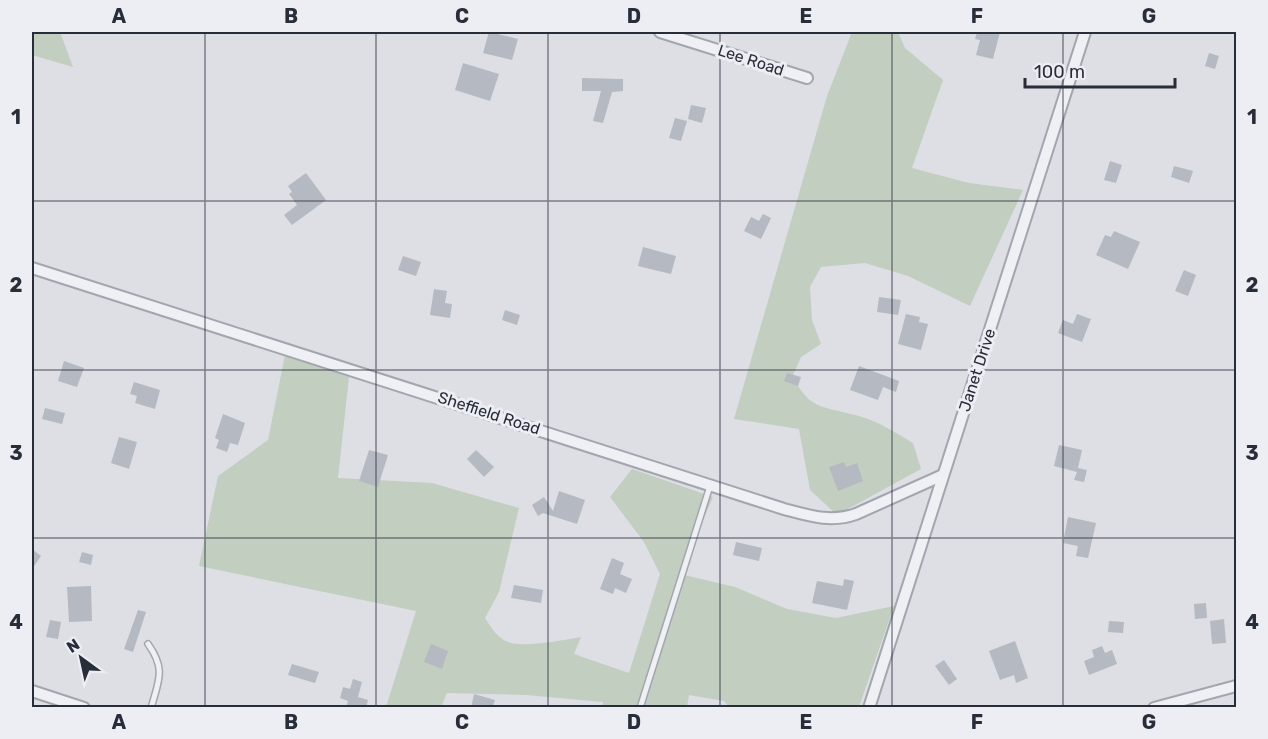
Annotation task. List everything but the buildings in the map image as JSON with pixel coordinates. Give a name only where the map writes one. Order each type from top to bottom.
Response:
[{"type":"street","name":"Lee Road","points":[[660,32],[807,78]]},
{"type":"street","name":"Janet Drive","points":[[869,708],[1085,32]]},
{"type":"street","name":"Sheffield Road","points":[[32,268],[784,509],[833,519],[856,514],[943,475]]},
{"type":"street","points":[[1154,708],[1236,686]]},
{"type":"street","points":[[32,691],[84,708]]},
{"type":"lane","points":[[640,708],[710,484]]},
{"type":"lane","points":[[148,644],[157,656],[161,674],[151,708]]},
{"type":"green space","points":[[32,32],[60,32],[73,67],[32,55]]},
{"type":"green space","points":[[852,32],[898,32],[905,48],[943,80],[912,168],[969,183],[1023,190],[970,306],[908,276],[865,263],[821,267],[810,287],[812,320],[821,344],[801,357],[793,375],[805,395],[820,406],[873,421],[913,443],[921,469],[837,515],[810,490],[799,429],[734,419],[827,96]]},
{"type":"green space","points":[[285,355],[349,377],[338,478],[432,483],[519,508],[499,592],[485,618],[504,640],[515,644],[533,644],[581,637],[574,654],[629,673],[660,574],[644,542],[610,497],[632,469],[713,497],[680,574],[735,587],[787,609],[836,618],[894,606],[859,707],[729,707],[724,701],[689,695],[687,707],[602,708],[603,702],[526,695],[447,693],[441,707],[386,707],[416,611],[199,566],[218,476],[268,440]]}]
